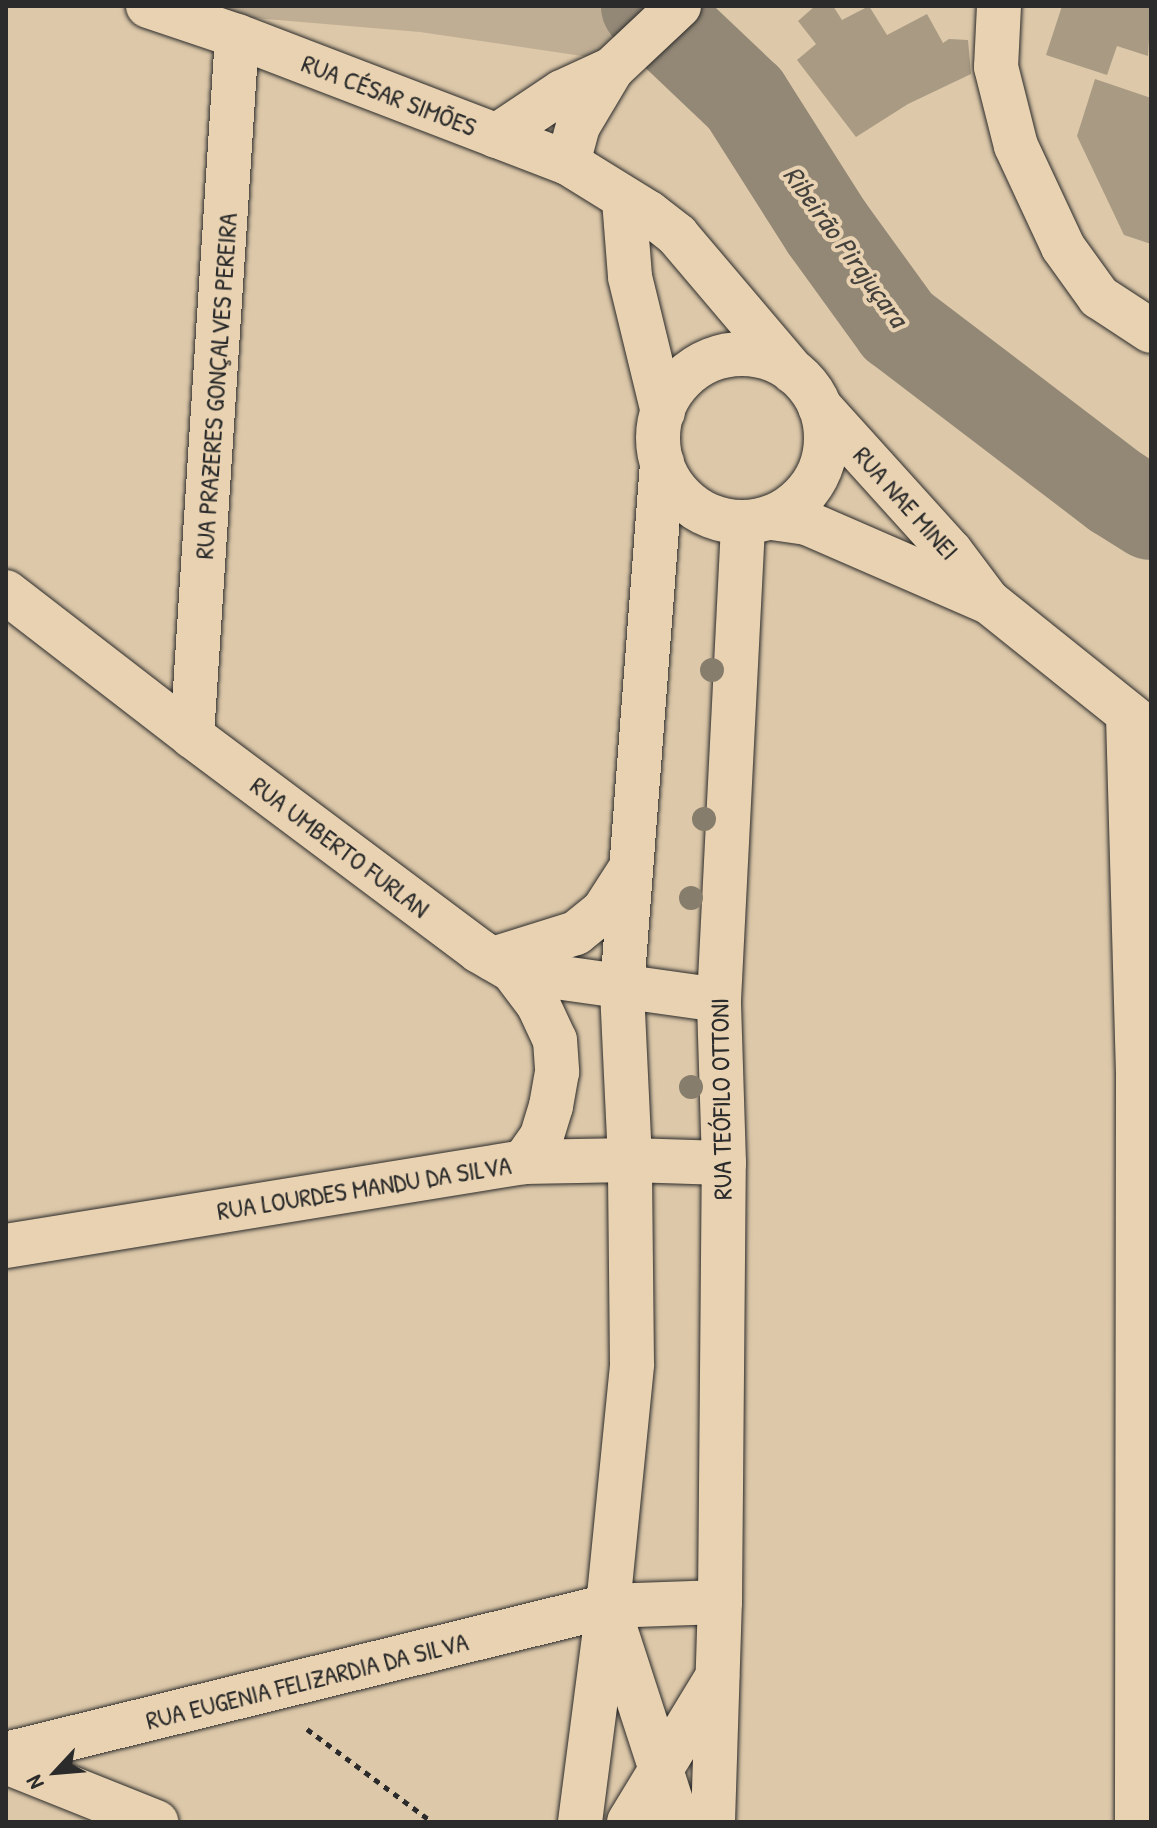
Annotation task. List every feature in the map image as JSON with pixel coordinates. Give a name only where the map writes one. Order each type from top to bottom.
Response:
[{"type":"street","name":"RUA CÉSAR SIMÕES","points":[[148,6],[237,36],[568,163],[649,213],[677,235],[793,372]]},
{"type":"street","points":[[568,163],[578,126],[616,65],[679,6]]},
{"type":"street","points":[[999,6],[996,67],[1016,146],[1063,247],[1099,297],[1151,331]]},
{"type":"street","name":"RUA PRAZERES GONÇALVES PEREIRA","points":[[192,736],[237,36]]},
{"type":"street","points":[[496,136],[562,92],[616,65]]},
{"type":"street","points":[[624,200],[630,277],[663,412]]},
{"type":"street","points":[[580,1822],[608,1606],[632,1364],[630,1160],[622,989],[662,463],[658,437],[663,412],[675,388],[693,370],[717,357],[744,354],[770,359],[793,372],[809,387],[820,407],[826,434],[824,460],[813,484],[796,504],[758,520],[715,518],[692,506],[673,487],[662,463]]},
{"type":"street","name":"RUA NAE MINEI","points":[[820,407],[951,552],[989,602],[1140,724]]},
{"type":"street","name":"RUA NAE MINEI","points":[[758,520],[807,523],[989,602]]},
{"type":"street","name":"RUA TEÓFILO OTTONI","points":[[713,1822],[720,1602],[724,1163],[719,1000],[758,520]]},
{"type":"street","name":"RUA UMBERTO FURLAN","points":[[6,592],[192,736],[503,965],[622,989],[719,1000]]},
{"type":"street","points":[[1137,1822],[1140,724]]},
{"type":"street","points":[[524,1162],[542,1136],[551,1106],[557,1072],[555,1040],[538,1004],[503,965],[576,933],[604,910],[631,868]]},
{"type":"street","points":[[1138,1072],[1151,1021]]},
{"type":"street","name":"RUA LOURDES MANDU DA SILVA","points":[[13,1237],[524,1162],[630,1160],[724,1163]]},
{"type":"street","name":"RUA EUGENIA FELIZARDIA DA SILVA","points":[[6,1754],[608,1606],[720,1602]]},
{"type":"street","points":[[608,1606],[658,1770],[678,1822]]},
{"type":"street","points":[[629,1822],[658,1770],[718,1677]]},
{"type":"street","points":[[6,1762],[156,1822]]},
{"type":"path","points":[[259,1693],[432,1822]]},
{"type":"shaded area","points":[[198,6],[635,6],[609,60],[420,32],[218,15]]},
{"type":"building","points":[[815,6],[833,6],[842,20],[869,6],[887,35],[927,14],[943,43],[949,39],[968,40],[971,74],[908,104],[856,137],[797,60],[816,44],[798,21]]},
{"type":"building","points":[[1062,6],[1151,6],[1148,56],[1117,46],[1107,75],[1046,55]]},
{"type":"building","points":[[1095,79],[1151,98],[1151,244],[1124,235],[1077,136]]},
{"type":"waterway","name":"Ribeirão Pirajuçara","points":[[647,6],[745,99],[827,228],[898,326],[1116,492],[1151,514]]}]
